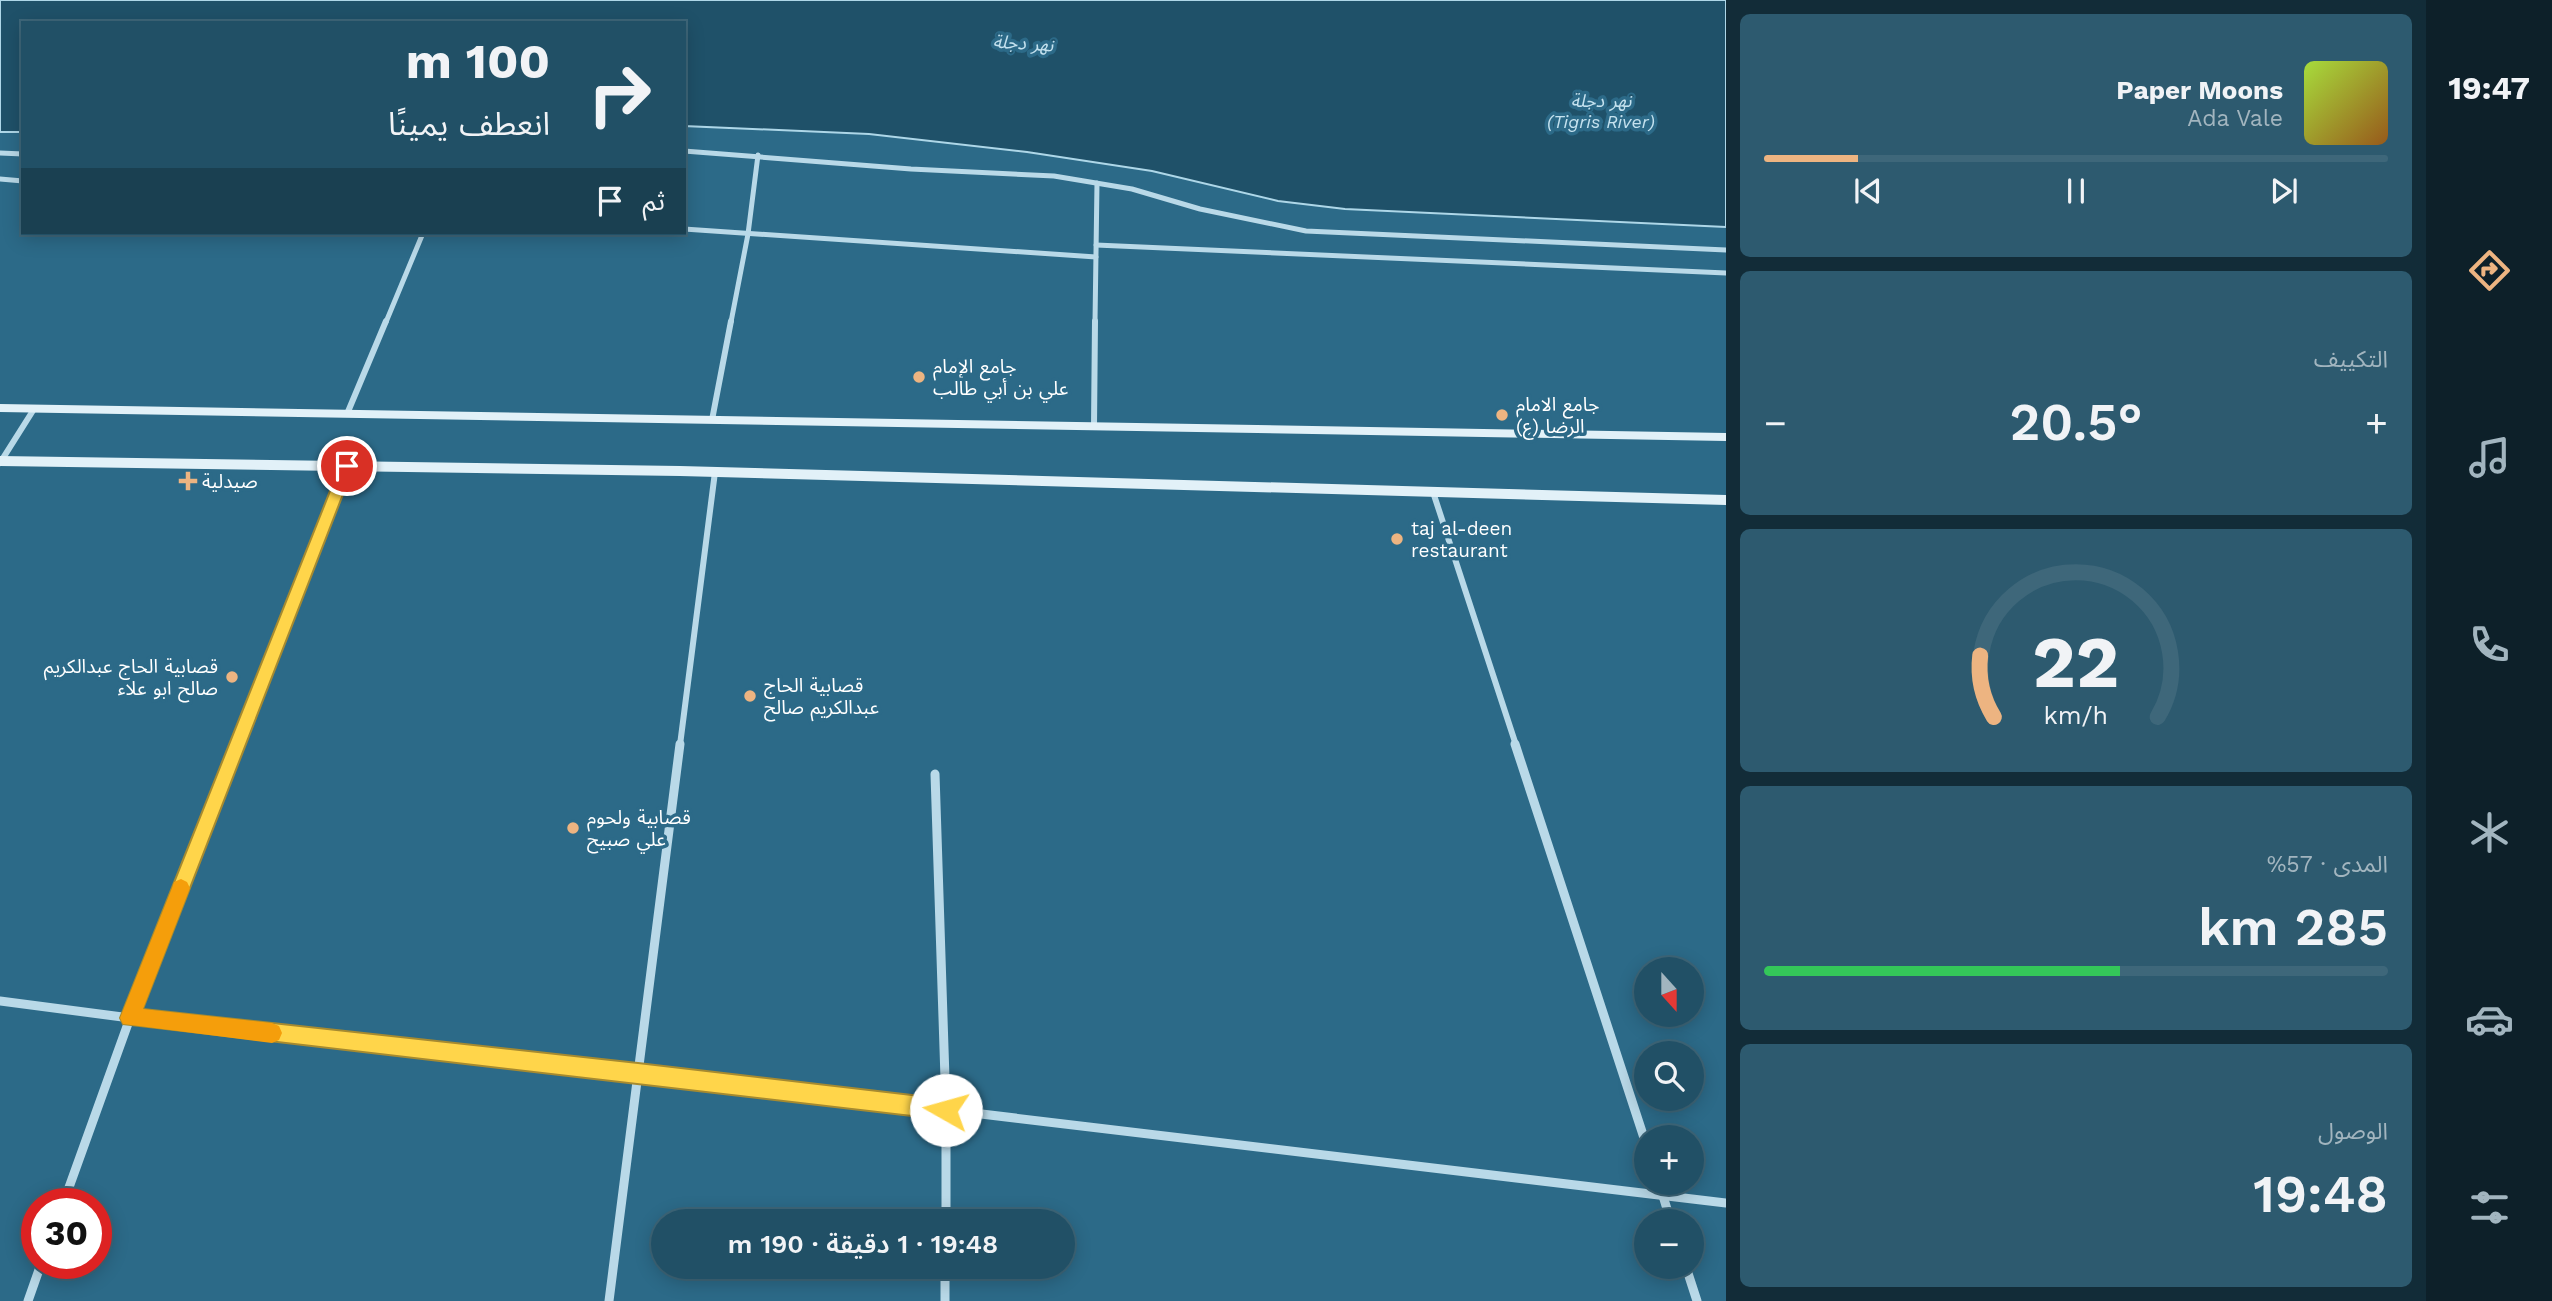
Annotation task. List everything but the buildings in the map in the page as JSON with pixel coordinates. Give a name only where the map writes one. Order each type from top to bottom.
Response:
[{"type":"main road","points":[[0,408],[1726,437]]},
{"type":"main road","points":[[0,462],[715,472],[1726,500]]},
{"type":"street","points":[[686,151],[911,169],[1054,176],[1132,189],[1200,209],[1306,231],[1726,250]]},
{"type":"street","points":[[0,153],[21,154]]},
{"type":"street","points":[[712,420],[748,234],[758,155]]},
{"type":"street","points":[[0,179],[21,181]]},
{"type":"street","points":[[1094,426],[1097,183]]},
{"type":"street","points":[[686,229],[1096,257]]},
{"type":"street","points":[[347,414],[422,235]]},
{"type":"street","points":[[1096,245],[1726,273]]},
{"type":"street","points":[[0,462],[34,409]]},
{"type":"street","points":[[69,1188],[130,1018],[347,466]]},
{"type":"street","points":[[609,1301],[715,472]]},
{"type":"street","points":[[1433,492],[1640,1125]]},
{"type":"street","points":[[935,774],[946,1110],[946,1209]]},
{"type":"street","points":[[0,1001],[130,1018],[638,1073],[1634,1192]]},
{"type":"street","points":[[1667,1209],[1663,1195],[1726,1203]]},
{"type":"street","points":[[28,1301],[36,1279]]},
{"type":"street","points":[[945,1279],[945,1301]]},
{"type":"street","points":[[1690,1279],[1697,1301]]},
{"type":"water","name":"نهر دجلة (Tigris River)","points":[[0,0],[1726,0],[1726,227],[1345,209],[1278,201],[1152,171],[1027,152],[869,134],[686,126],[686,21],[21,21],[21,132],[0,132]]},
{"type":"slow traffic","points":[[181,888],[130,1018],[272,1033]]},
{"type":"place","name":"جامع الإمام علي بن أبي طالب","points":[[919,377]]},
{"type":"place","name":"جامع الامام الرضا (ع)","points":[[1502,415]]},
{"type":"place","name":"صيدلية","points":[[188,481]]},
{"type":"place","name":"taj al-deen restaurant","points":[[1397,539]]},
{"type":"place","name":"قصابية الحاج عبدالكريم صالح ابو علاء","points":[[232,677]]},
{"type":"place","name":"قصابية الحاج عبدالكريم صالح","points":[[750,696]]},
{"type":"place","name":"قصابية ولحوم علي صبيح","points":[[573,828]]},
{"type":"route","points":[[347,466],[130,1018],[638,1073],[946,1110]]},
{"type":"water label","name":"نهر دجلة","points":[[1023,43]]}]
